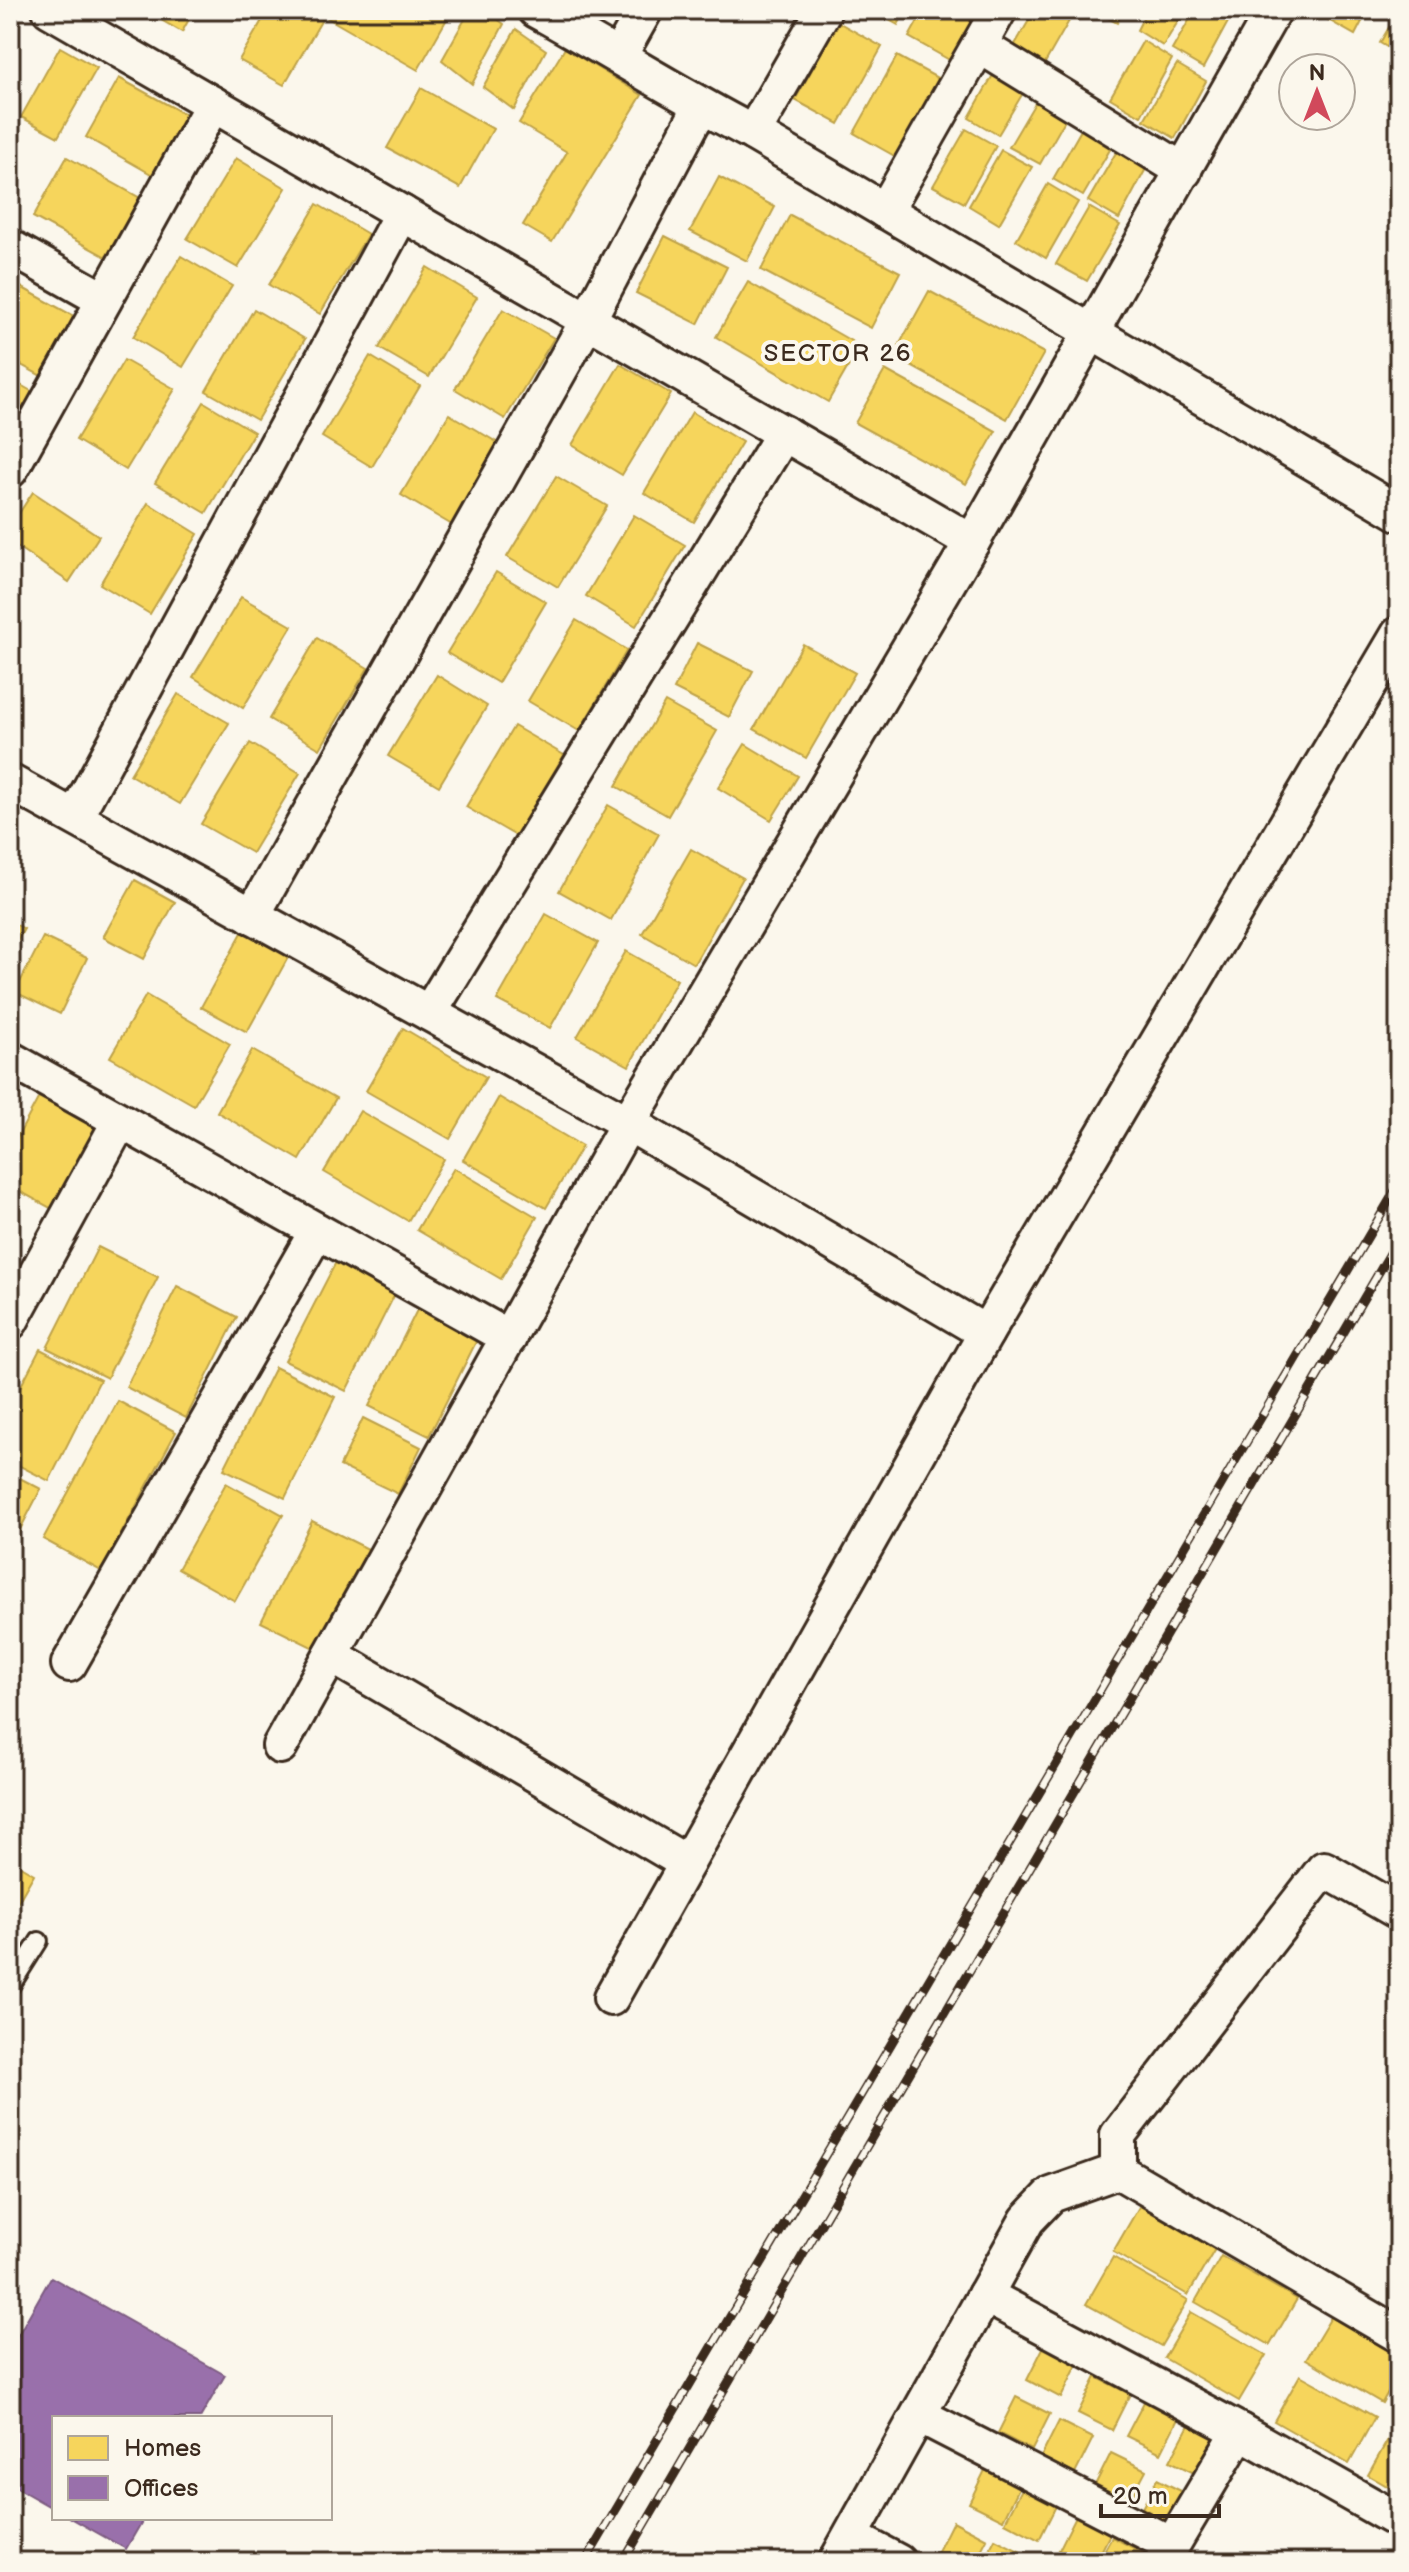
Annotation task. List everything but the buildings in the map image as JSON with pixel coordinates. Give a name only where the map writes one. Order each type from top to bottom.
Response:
[{"type":"street","points":[[50,10],[972,542]]},
{"type":"street","points":[[536,10],[753,133],[1399,513]]},
{"type":"street","points":[[619,56],[645,10]]},
{"type":"street","points":[[753,133],[824,10]]},
{"type":"street","points":[[885,211],[999,10]]},
{"type":"street","points":[[280,1746],[628,1123],[972,542],[1184,171],[1263,14]]},
{"type":"street","points":[[980,46],[1184,171]]},
{"type":"street","points":[[10,470],[213,104]]},
{"type":"street","points":[[252,916],[588,320],[701,106]]},
{"type":"street","points":[[75,817],[402,213]]},
{"type":"street","points":[[10,247],[104,300]]},
{"type":"street","points":[[429,1013],[784,433]]},
{"type":"street","points":[[611,1998],[986,1333],[1399,634]]},
{"type":"street","points":[[10,782],[628,1123],[986,1333]]},
{"type":"street","points":[[10,1059],[509,1338]]},
{"type":"street","points":[[10,1322],[120,1121]]},
{"type":"street","points":[[69,1664],[317,1231]]},
{"type":"street","points":[[331,1655],[687,1863]]},
{"type":"street","points":[[1118,2171],[1118,2135],[1324,1869],[1399,1912]]},
{"type":"street","points":[[898,2562],[843,2549],[1027,2220],[1051,2195],[1118,2171],[1399,2335]]},
{"type":"street","points":[[985,2295],[1240,2431],[1399,2521]]},
{"type":"street","points":[[919,2415],[1167,2553],[1240,2431]]},
{"type":"lane","points":[[10,1987],[39,1941]]},
{"type":"railway","points":[[585,2562],[1399,1184]]},
{"type":"railway","points":[[623,2562],[1399,1238]]},
{"type":"district","name":"SECTOR 26","points":[[838,353]]}]
